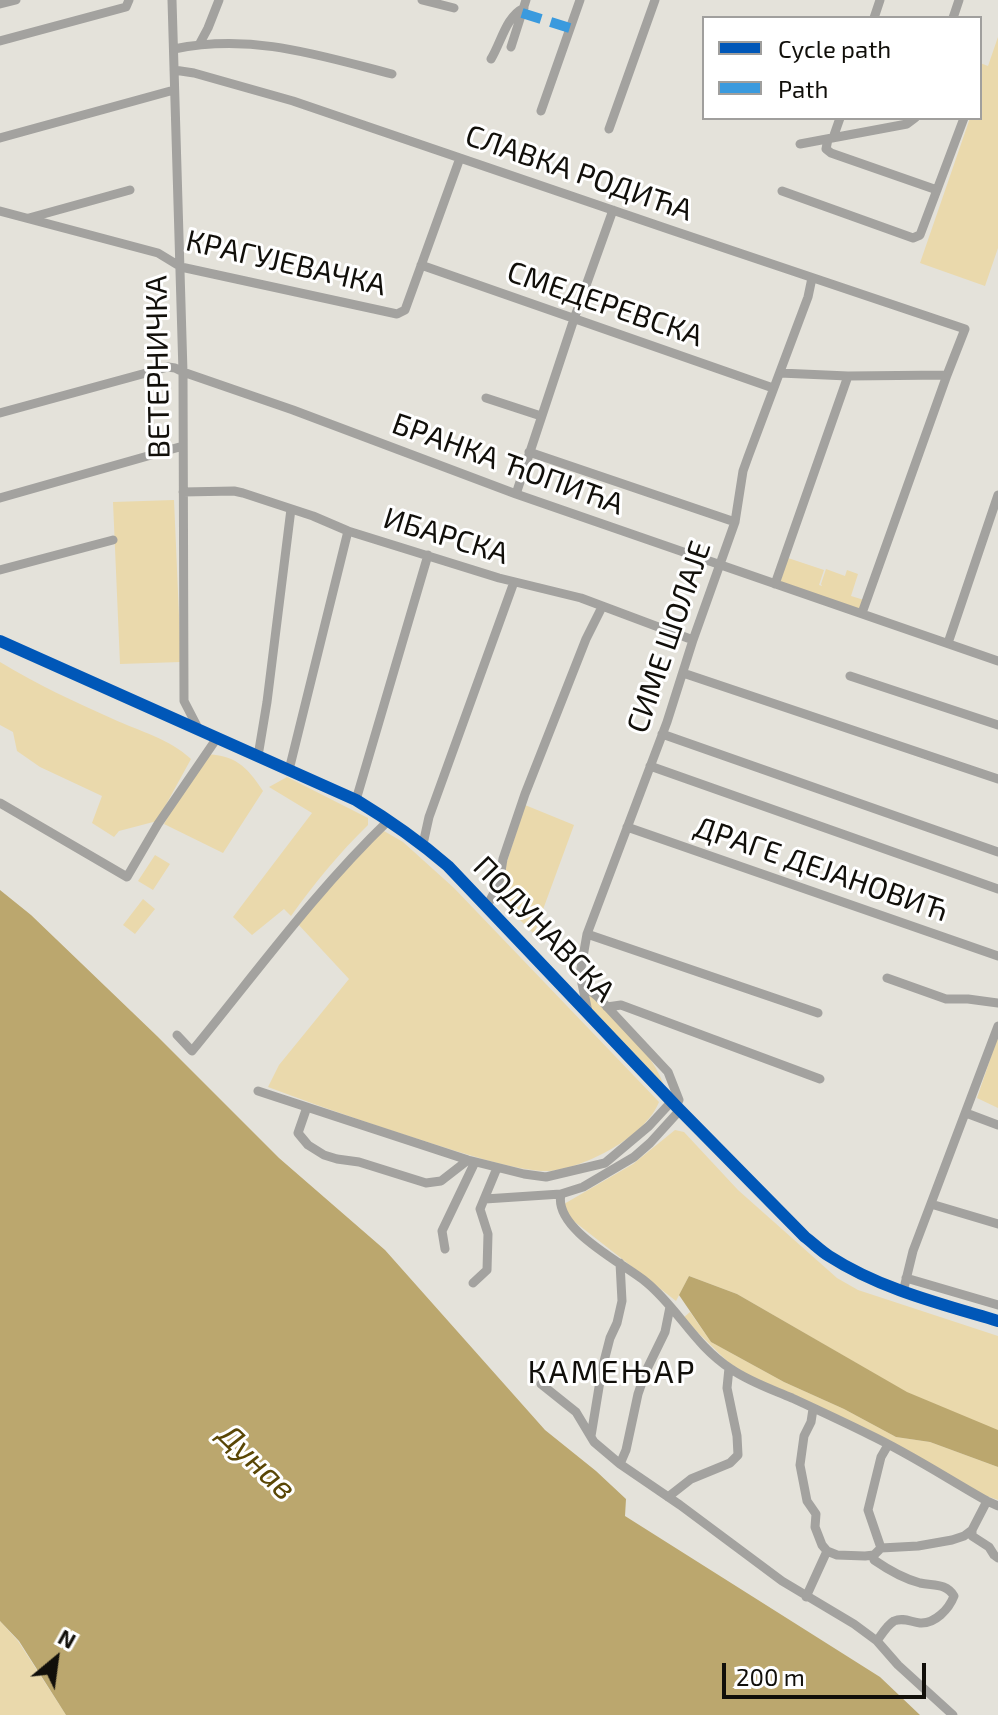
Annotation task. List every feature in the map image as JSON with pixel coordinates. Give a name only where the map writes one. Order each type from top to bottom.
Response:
[{"type":"street","points":[[0,4],[16,0]]},
{"type":"street","points":[[0,41],[126,7],[129,0]]},
{"type":"street","name":"ВЕТЕРНИЧКА","points":[[172,0],[183,372],[184,701],[199,730]]},
{"type":"street","points":[[200,43],[219,0]]},
{"type":"street","points":[[422,0],[454,8]]},
{"type":"street","points":[[541,111],[580,0]]},
{"type":"street","points":[[609,129],[655,0]]},
{"type":"street","points":[[511,47],[525,4]]},
{"type":"street","points":[[491,59],[510,21],[525,4]]},
{"type":"street","points":[[174,49],[200,43],[231,42],[283,47],[392,74]]},
{"type":"street","name":"СЛАВКА РОДИЋА","points":[[174,70],[293,101],[965,329],[947,375]]},
{"type":"street","points":[[0,138],[174,90]]},
{"type":"street","points":[[839,120],[826,149],[831,153],[937,190]]},
{"type":"street","points":[[800,144],[907,124],[912,120]]},
{"type":"street","points":[[782,191],[913,238],[920,235],[963,120]]},
{"type":"street","name":"КРАГУЈЕВАЧКА","points":[[0,211],[158,253],[181,267],[397,314],[405,310],[460,158]]},
{"type":"street","points":[[26,219],[130,190]]},
{"type":"street","points":[[516,494],[613,210]]},
{"type":"street","name":"СМЕДЕРЕВСКА","points":[[421,265],[773,388]]},
{"type":"street","name":"СИМЕ ШОЛАЈЕ","points":[[588,1012],[580,974],[587,934],[662,734],[735,522],[743,471],[808,297],[812,278]]},
{"type":"street","name":"БРАНКА ЋОПИЋА","points":[[0,413],[168,367],[175,368],[516,494],[998,661]]},
{"type":"street","points":[[780,373],[947,375],[862,613]]},
{"type":"street","points":[[775,584],[848,376]]},
{"type":"street","points":[[486,398],[541,416]]},
{"type":"street","points":[[0,498],[183,446]]},
{"type":"street","points":[[529,452],[735,522]]},
{"type":"street","name":"ИБАРСКА","points":[[183,492],[234,491],[313,516],[348,531],[514,582],[556,591],[693,640]]},
{"type":"street","points":[[948,643],[998,495]]},
{"type":"street","points":[[258,756],[291,509]]},
{"type":"street","points":[[289,770],[348,531]]},
{"type":"street","points":[[0,570],[113,540]]},
{"type":"street","points":[[356,800],[428,555]]},
{"type":"street","points":[[423,844],[429,817],[514,582]]},
{"type":"street","points":[[487,906],[499,883],[503,859],[525,794],[586,639],[602,607]]},
{"type":"street","name":"ПОДУНАВСКА","points":[[0,641],[356,800],[389,820],[448,866],[805,1237],[829,1256],[869,1278],[903,1292],[998,1321]]},
{"type":"street","points":[[683,673],[998,779]]},
{"type":"street","points":[[850,676],[998,725]]},
{"type":"street","points":[[662,734],[998,852]]},
{"type":"street","points":[[0,803],[127,877],[158,824],[217,738]]},
{"type":"street","points":[[650,766],[998,889]]},
{"type":"street","points":[[177,1035],[192,1051],[317,898],[389,820]]},
{"type":"street","name":"ДРАГЕ ДЕЈАНОВИЋ","points":[[627,827],[998,956]]},
{"type":"street","points":[[587,934],[818,1013]]},
{"type":"street","points":[[887,978],[946,999],[998,1003]]},
{"type":"street","points":[[485,1199],[561,1194],[583,1187],[634,1157],[650,1143],[679,1100],[668,1072],[582,984]]},
{"type":"street","points":[[607,1007],[621,1005],[820,1079]]},
{"type":"street","points":[[903,1292],[913,1251],[998,1026]]},
{"type":"street","points":[[258,1091],[471,1161],[546,1177],[605,1163],[676,1106]]},
{"type":"street","points":[[307,1107],[298,1133],[308,1145],[324,1155],[359,1162],[426,1183],[441,1181],[471,1161]]},
{"type":"street","points":[[966,1113],[998,1125]]},
{"type":"street","points":[[445,1249],[442,1231],[471,1161]]},
{"type":"street","points":[[473,1283],[487,1270],[488,1234],[480,1209],[497,1168]]},
{"type":"street","points":[[561,1194],[562,1212],[576,1229],[603,1254],[659,1293],[696,1339],[729,1368],[888,1445],[998,1506]]},
{"type":"street","points":[[931,1204],[998,1224]]},
{"type":"street","points":[[591,1436],[602,1369],[622,1301],[620,1263]]},
{"type":"street","points":[[906,1278],[998,1305]]},
{"type":"street","points":[[620,1464],[638,1394],[665,1332],[670,1307]]},
{"type":"street","points":[[668,1497],[691,1479],[730,1463],[738,1455],[727,1388],[729,1368]]},
{"type":"street","points":[[541,1384],[576,1412],[594,1442],[620,1464],[773,1575],[877,1641],[898,1665],[953,1715]]},
{"type":"street","points":[[813,1409],[804,1436],[800,1465],[807,1501],[816,1514],[815,1527],[827,1551],[844,1555],[952,1540],[972,1530],[987,1501]]},
{"type":"street","points":[[877,1641],[896,1620],[931,1622],[948,1608],[954,1596],[944,1587],[920,1583],[874,1560],[877,1552],[868,1510],[881,1457],[888,1445]]},
{"type":"street","points":[[972,1530],[972,1536],[989,1547],[998,1558]]},
{"type":"street","points":[[806,1597],[827,1551]]},
{"type":"shaded area","points":[[998,37],[998,248],[985,286],[920,263],[969,120],[982,120],[982,64],[988,66]]},
{"type":"shaded area","points":[[174,500],[181,662],[120,664],[113,502]]},
{"type":"shaded area","points":[[788,558],[824,570],[819,585],[822,586],[826,569],[845,576],[847,570],[858,574],[851,596],[864,600],[861,610],[780,583]]},
{"type":"shaded area","points":[[0,662],[70,699],[164,741],[191,759],[157,821],[119,831],[114,837],[92,823],[102,796],[40,767],[17,751],[13,732],[0,725]]},
{"type":"shaded area","points":[[203,754],[239,763],[263,791],[223,853],[164,824]]},
{"type":"shaded area","points":[[287,777],[368,818],[368,825],[327,869],[291,916],[284,909],[252,935],[233,917],[312,813],[269,787]]},
{"type":"shaded area","points":[[525,805],[574,825],[534,934],[496,896]]},
{"type":"shaded area","points":[[384,831],[403,842],[454,888],[659,1102],[652,1115],[628,1138],[596,1157],[563,1169],[528,1169],[435,1144],[268,1087],[279,1065],[349,979],[297,923],[361,850]]},
{"type":"shaded area","points":[[155,855],[170,864],[153,890],[138,881]]},
{"type":"shaded area","points":[[143,899],[155,909],[135,934],[123,925]]},
{"type":"shaded area","points":[[585,989],[642,1049],[666,1091],[589,1006]]},
{"type":"shaded area","points":[[998,1040],[998,1108],[977,1098]]},
{"type":"shaded area","points":[[675,1130],[684,1132],[738,1190],[837,1278],[858,1290],[998,1336],[998,1431],[906,1392],[737,1294],[689,1276],[676,1301],[571,1219],[564,1204],[633,1164]]},
{"type":"shaded area","points":[[690,1312],[711,1342],[784,1382],[896,1437],[930,1442],[998,1467],[998,1500],[975,1492],[729,1363],[683,1318]]},
{"type":"shaded area","points":[[0,1621],[18,1641],[66,1715],[0,1715]]},
{"type":"water","name":"Дунав","points":[[0,890],[31,915],[157,1036],[279,1158],[385,1250],[545,1430],[626,1499],[625,1516],[880,1677],[920,1715],[66,1715],[19,1641],[0,1621]]},
{"type":"water","points":[[689,1276],[737,1294],[907,1392],[998,1430],[998,1467],[930,1442],[896,1437],[711,1342],[679,1295]]},
{"type":"marked path","points":[[522,13],[570,28]]},
{"type":"cycle path","points":[[0,641],[356,800],[392,823],[448,866],[805,1237],[829,1256],[869,1278],[933,1302],[998,1321]]},
{"type":"district","name":"КАМЕЊАР","points":[[612,1372]]}]
